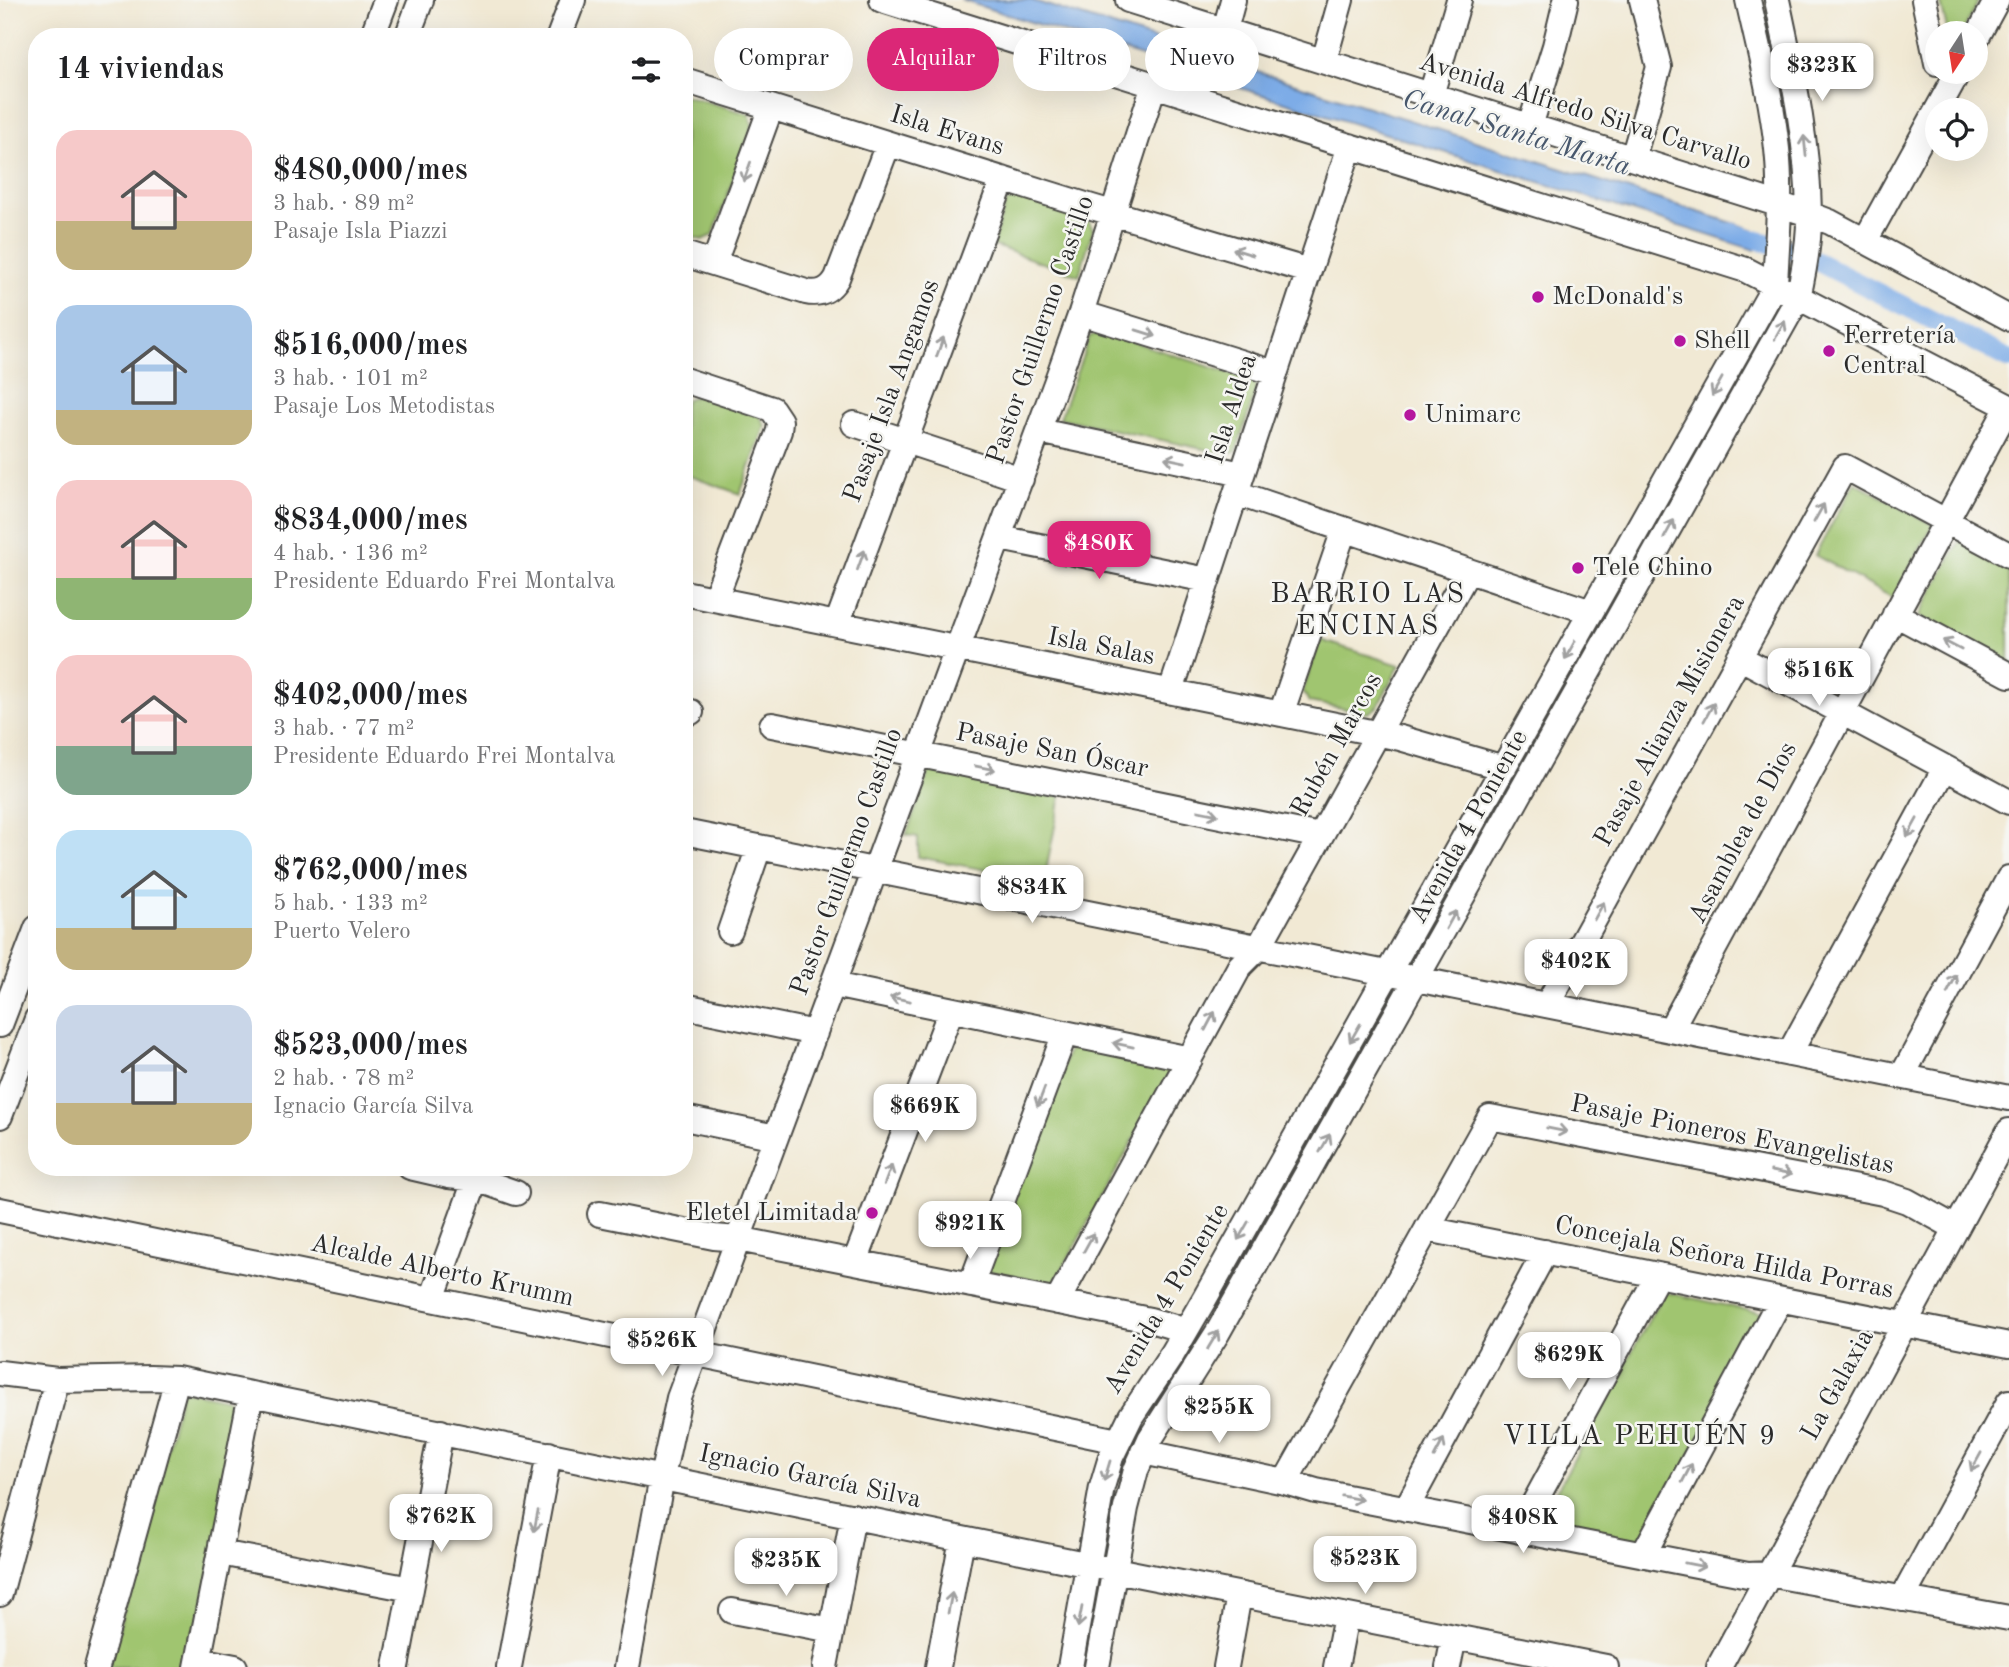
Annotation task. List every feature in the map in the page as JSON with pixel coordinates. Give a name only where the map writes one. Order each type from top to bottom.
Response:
[{"type":"street","points":[[375,28],[386,0]]},
{"type":"street","points":[[410,28],[421,0]]},
{"type":"street","points":[[562,28],[573,0]]},
{"type":"street","points":[[882,0],[1145,82]]},
{"type":"street","name":"Avenida Alfredo Silva Carvallo","points":[[1128,0],[1219,28]]},
{"type":"street","points":[[1226,28],[1233,0]]},
{"type":"street","points":[[1324,61],[1341,0]]},
{"type":"street","points":[[1431,95],[1459,0]]},
{"type":"street","points":[[1530,126],[1566,0]]},
{"type":"street","points":[[1633,158],[1659,67],[1642,0]]},
{"type":"street","name":"Avenida 4 Poniente","points":[[1070,1667],[1102,1488],[1118,1441],[1184,1333],[1389,974],[1775,277],[1779,215],[1777,150],[1748,0]]},
{"type":"street","name":"Avenida 4 Poniente","points":[[1097,1667],[1130,1489],[1143,1452],[1218,1332],[1418,979],[1801,287],[1809,224],[1804,132],[1777,0]]},
{"type":"street","points":[[1924,0],[1929,21]]},
{"type":"street","points":[[1986,21],[1997,0]]},
{"type":"street","name":"Avenida Alfredo Silva Carvallo","points":[[1259,41],[1633,158],[1779,215],[1809,224],[1830,222],[2009,318]]},
{"type":"street","name":"Isla Evans","points":[[693,83],[1309,271]]},
{"type":"street","points":[[1865,241],[1942,84]]},
{"type":"street","name":"Pastor Guillermo Castillo","points":[[627,1667],[679,1398],[1039,432],[1081,313],[1152,91]]},
{"type":"street","points":[[1173,91],[1775,277],[1801,287],[2008,407]]},
{"type":"street","points":[[714,263],[771,107]]},
{"type":"street","points":[[693,257],[812,293],[830,288],[837,278],[888,144]]},
{"type":"street","name":"Isla Aldea","points":[[1171,691],[1350,146]]},
{"type":"street","name":"Pasaje Isla Angamos","points":[[837,624],[1003,179]]},
{"type":"street","points":[[1081,313],[1275,373]]},
{"type":"street","points":[[693,383],[772,409],[780,421],[779,431],[715,599]]},
{"type":"street","name":"Asamblea de Dios","points":[[1670,1030],[2008,407]]},
{"type":"street","points":[[854,424],[1021,479]]},
{"type":"street","points":[[1039,432],[1239,484],[1344,530],[1591,612]]},
{"type":"street","name":"Pasaje Alianza Misionera","points":[[1546,1005],[1845,467],[1945,522]]},
{"type":"street","points":[[1945,522],[2009,555]]},
{"type":"street","points":[[1281,714],[1344,530]]},
{"type":"street","points":[[1000,538],[1207,580]]},
{"type":"street","name":"Rubén Marcos","points":[[1057,1302],[1240,966],[1259,947],[1468,571]]},
{"type":"street","name":"Isla Salas","points":[[693,595],[1378,733],[1504,768]]},
{"type":"street","points":[[1895,614],[2009,675]]},
{"type":"street","points":[[1739,657],[2009,802]]},
{"type":"street","name":"Pasaje San Óscar","points":[[772,725],[1321,836]]},
{"type":"street","points":[[1789,1054],[1945,768]]},
{"type":"street","points":[[693,834],[2009,1098]]},
{"type":"street","points":[[730,931],[759,847]]},
{"type":"street","points":[[1902,1076],[2009,878]]},
{"type":"street","points":[[0,1025],[28,952]]},
{"type":"street","points":[[833,985],[1190,1059]]},
{"type":"street","points":[[693,1008],[815,1033]]},
{"type":"street","points":[[855,1262],[951,1010]]},
{"type":"street","points":[[971,1285],[1065,1033]]},
{"type":"street","points":[[0,1116],[28,1043]]},
{"type":"street","name":"Pasaje Pioneros Evangelistas","points":[[1427,1229],[1490,1117],[1883,1193],[1907,1201],[1956,1228]]},
{"type":"street","points":[[693,1120],[776,1137]]},
{"type":"street","name":"La Galaxia","points":[[1719,1667],[2009,1131]]},
{"type":"street","points":[[432,1300],[477,1176]]},
{"type":"street","points":[[484,1176],[516,1193]]},
{"type":"street","name":"Alcalde Alberto Krumm","points":[[0,1210],[1118,1441]]},
{"type":"street","points":[[600,1214],[1150,1320],[1184,1333]]},
{"type":"street","points":[[1285,1482],[1427,1229]]},
{"type":"street","name":"Concejala Señora Hilda Porras","points":[[1427,1229],[2009,1345]]},
{"type":"street","points":[[1406,1508],[1545,1252]]},
{"type":"street","points":[[1519,1531],[1658,1275]]},
{"type":"street","points":[[1643,1555],[1780,1300]]},
{"type":"street","name":"Ignacio García Silva","points":[[0,1373],[57,1380],[177,1379],[1606,1667]]},
{"type":"street","points":[[97,1667],[177,1379]]},
{"type":"street","points":[[0,1594],[57,1380]]},
{"type":"street","points":[[235,1667],[198,1663],[251,1394]]},
{"type":"street","points":[[1902,1599],[2009,1402]]},
{"type":"street","points":[[396,1667],[441,1432]]},
{"type":"street","points":[[1143,1452],[1316,1491],[1643,1555],[1748,1575],[1769,1574],[2009,1618]]},
{"type":"street","points":[[509,1667],[549,1454]]},
{"type":"street","points":[[825,1667],[853,1516]]},
{"type":"street","points":[[938,1667],[962,1539]]},
{"type":"street","points":[[220,1553],[411,1589]]},
{"type":"street","points":[[1226,1667],[1240,1595]]},
{"type":"street","points":[[732,1611],[832,1630]]},
{"type":"street","points":[[1336,1667],[1346,1616]]},
{"type":"street","points":[[1448,1667],[1454,1637]]},
{"type":"green space","points":[[1940,0],[1979,0],[1968,21],[1945,21]]},
{"type":"green space","points":[[693,98],[749,114],[753,125],[713,235],[702,240],[693,238]]},
{"type":"green space","points":[[1017,197],[1088,220],[1093,229],[1079,276],[992,245],[1006,203]]},
{"type":"green space","points":[[1103,332],[1254,381],[1256,390],[1236,452],[1226,454],[1060,418],[1090,336]]},
{"type":"green space","points":[[697,396],[760,416],[765,426],[740,494],[693,477],[693,397]]},
{"type":"green space","points":[[1855,482],[1933,525],[1893,598],[1815,555]]},
{"type":"green space","points":[[1960,540],[2009,566],[2009,665],[1919,616]]},
{"type":"green space","points":[[1320,640],[1400,665],[1377,707],[1368,713],[1309,702],[1303,691]]},
{"type":"green space","points":[[931,768],[1061,796],[1044,881],[918,857],[918,837],[906,835]]},
{"type":"green space","points":[[1071,1045],[1175,1064],[1054,1284],[985,1270]]},
{"type":"green space","points":[[1664,1292],[1766,1314],[1642,1546],[1540,1522]]},
{"type":"green space","points":[[182,1390],[243,1403],[191,1667],[109,1667]]},
{"type":"water","points":[[961,0],[1031,0],[1119,28],[1050,28]]},
{"type":"water","points":[[1131,32],[1145,36],[1145,58],[1131,54]]},
{"type":"water","points":[[1259,72],[1755,230],[1755,250],[1250,91],[1259,91]]},
{"type":"waterway","name":"Canal Santa Marta","points":[[1731,232],[1798,252],[2009,359]]},
{"type":"place","name":"McDonald's","points":[[1538,297]]},
{"type":"place","name":"Shell","points":[[1680,341]]},
{"type":"place","name":"Ferretería Central","points":[[1829,351]]},
{"type":"place","name":"Unimarc","points":[[1410,415]]},
{"type":"place","name":"Tele Chino","points":[[1578,568]]},
{"type":"place","name":"Eletel Limitada","points":[[872,1213]]},
{"type":"district","name":"BARRIO LAS ENCINAS","points":[[1368,611]]},
{"type":"district","name":"VILLA PEHUÉN 9","points":[[1640,1437]]}]
